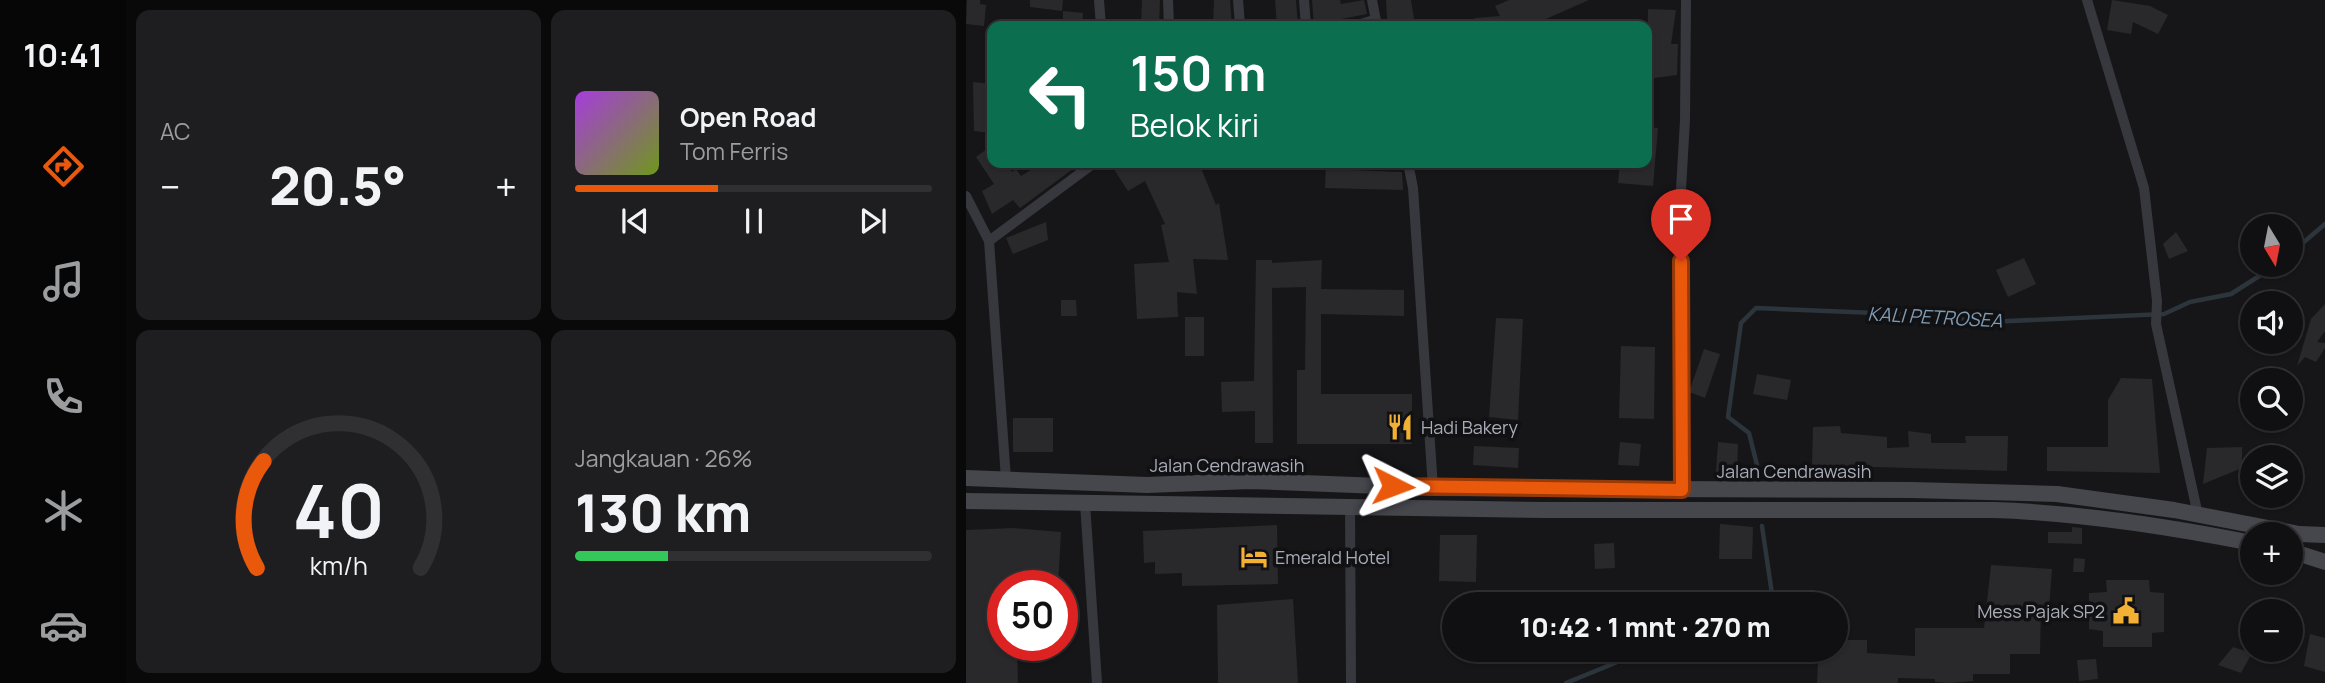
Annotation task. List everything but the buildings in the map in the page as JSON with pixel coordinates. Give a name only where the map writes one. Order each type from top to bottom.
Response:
[{"type":"main road","name":"Jalan Cendrawasih","points":[[966,478],[1147,485],[1250,481],[1433,488],[1912,490],[2057,494],[2198,515],[2299,534],[2325,535]]},
{"type":"main road","points":[[966,501],[1350,507],[2056,512],[2183,529],[2240,541]]},
{"type":"main road","points":[[2303,555],[2325,562]]},
{"type":"street","points":[[1100,0],[1101,21]]},
{"type":"street","points":[[1168,0],[1169,21]]},
{"type":"street","points":[[1238,0],[1240,21]]},
{"type":"street","points":[[1304,0],[1306,21]]},
{"type":"street","points":[[1372,0],[1376,21]]},
{"type":"street","points":[[1682,490],[1680,207],[1685,120],[1686,0]]},
{"type":"street","points":[[2087,0],[2144,188],[2157,301],[2157,324],[2198,515]]},
{"type":"street","points":[[989,241],[1087,168]]},
{"type":"street","points":[[1409,168],[1433,488]]},
{"type":"street","points":[[966,196],[989,241],[1006,479]]},
{"type":"street","points":[[1085,503],[1097,683]]},
{"type":"street","points":[[1350,507],[1351,683]]},
{"type":"waterway","name":"KALI PETROSEA","points":[[2303,243],[2325,224]]},
{"type":"waterway","name":"KALI PETROSEA","points":[[1757,465],[1749,433],[1728,417],[1741,323],[1756,308],[1924,315],[1987,322],[2164,314],[2190,302],[2231,294],[2258,277]]},
{"type":"waterway","name":"KALI PETROSEA","points":[[1762,526],[1772,592]]},
{"type":"waterway","name":"KALI PETROSEA","points":[[1566,683],[1617,662]]},
{"type":"place","name":"Hadi Bakery","points":[[1400,427]]},
{"type":"place","name":"Emerald Hotel","points":[[1254,557]]},
{"type":"place","name":"Mess Pajak SP2","points":[[2126,611]]},
{"type":"route","points":[[1393,486],[1682,490],[1681,261]]}]
